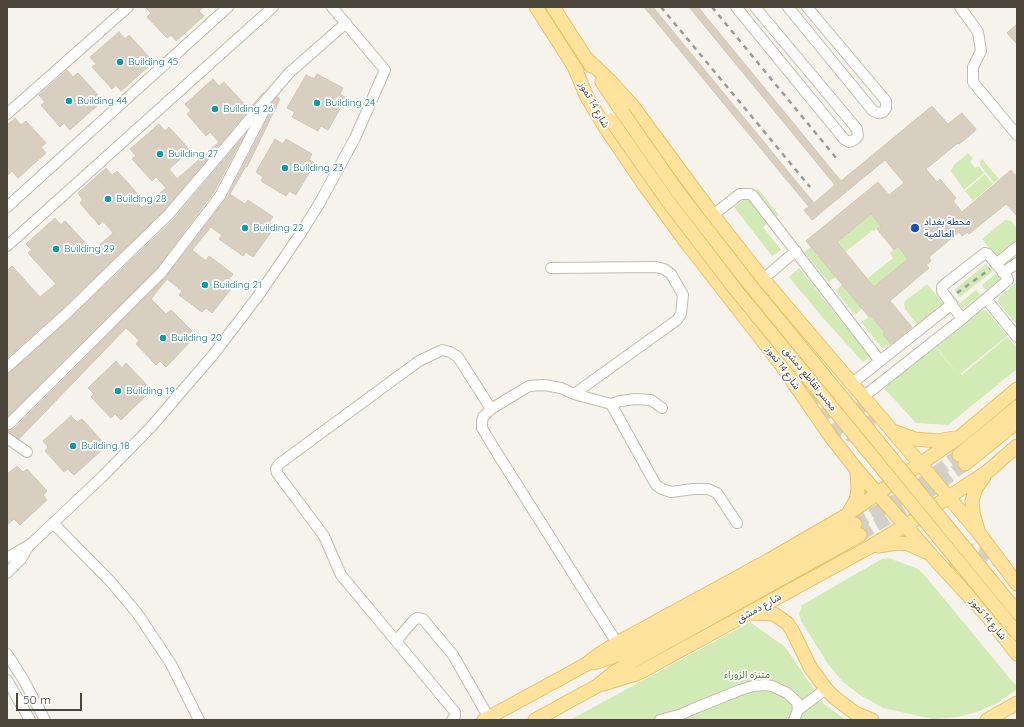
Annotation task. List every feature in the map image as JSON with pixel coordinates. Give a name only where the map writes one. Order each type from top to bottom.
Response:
[{"type":"main road","name":"شارع 14 تموز","points":[[536,7],[611,120]]},
{"type":"main road","name":"شارع 14 تموز","points":[[553,7],[623,113]]},
{"type":"main road","name":"شارع 14 تموز","points":[[586,59],[610,81],[632,105],[713,215],[763,279],[892,431],[915,467],[943,501],[979,533],[1017,584]]},
{"type":"main road","name":"شارع 14 تموز","points":[[573,64],[587,97],[605,127],[645,186],[686,242],[780,363],[831,437],[877,494],[910,523],[931,555],[989,618],[1017,654]]},
{"type":"main road","name":"مجسر تقاطع دمشق","points":[[623,113],[678,192],[747,281],[1017,612]]},
{"type":"main road","name":"مجسر تقاطع دمشق","points":[[611,120],[667,200],[735,289],[1017,633]]},
{"type":"main road","points":[[915,467],[961,436],[1017,389]]},
{"type":"main road","points":[[1017,408],[962,460],[1017,422]]},
{"type":"main road","points":[[892,431],[915,439],[926,440],[950,439],[961,436]]},
{"type":"main road","points":[[943,501],[987,472],[1017,446]]},
{"type":"main road","points":[[854,525],[852,509],[858,491],[857,470]]},
{"type":"main road","points":[[979,533],[973,513],[972,501],[976,488],[987,472]]},
{"type":"main road","name":"شارع دمشق","points":[[535,720],[597,686],[631,662],[854,525],[877,494],[888,486]]},
{"type":"main road","name":"شارع دمشق","points":[[597,686],[639,672],[750,613],[910,523]]},
{"type":"main road","name":"شارع دمشق","points":[[486,719],[585,665],[600,653],[764,563],[854,525]]},
{"type":"main road","name":"شارع دمشق","points":[[585,665],[626,652],[854,525]]},
{"type":"main road","points":[[868,548],[887,544],[908,544],[931,555]]},
{"type":"main road","points":[[750,613],[774,614],[787,623],[810,666],[826,689],[855,713],[872,720]]},
{"type":"main road","points":[[987,720],[1017,703]]},
{"type":"street","points":[[7,207],[228,7]]},
{"type":"street","points":[[7,246],[273,7]]},
{"type":"street","points":[[7,573],[21,559],[28,547],[121,458],[213,355],[258,296],[319,204],[355,138],[385,70],[332,7]]},
{"type":"street","points":[[736,7],[844,139],[849,142],[854,140],[858,136],[857,129],[755,7]]},
{"type":"street","points":[[788,7],[873,111],[878,114],[883,112],[886,108],[886,101],[807,7]]},
{"type":"street","points":[[960,7],[978,32],[981,51],[973,67],[973,82],[1017,135]]},
{"type":"street","points":[[7,114],[123,9]]},
{"type":"street","points":[[7,367],[66,314],[169,214],[289,73],[346,23]]},
{"type":"street","points":[[9,424],[161,274],[220,196],[275,90]]},
{"type":"street","points":[[713,215],[740,194],[750,194],[796,250],[880,361]]},
{"type":"street","points":[[996,264],[1017,247]]},
{"type":"street","points":[[763,279],[796,250]]},
{"type":"street","points":[[863,396],[962,319],[1007,281],[1004,273],[988,254],[984,254],[942,288],[942,291],[962,319]]},
{"type":"street","points":[[1004,273],[1017,263]]},
{"type":"street","points":[[551,268],[656,267],[664,269],[671,274],[683,295],[681,314],[677,320],[574,394]]},
{"type":"street","points":[[986,299],[1017,337]]},
{"type":"street","points":[[852,384],[952,304]]},
{"type":"street","points":[[452,720],[455,716],[455,712],[341,575],[324,536],[277,473],[276,467],[419,361],[438,352],[450,352],[458,357],[491,409]]},
{"type":"street","points":[[617,644],[482,428],[482,422],[483,417],[491,409],[529,386],[544,385],[561,388],[574,394],[611,404],[636,399],[651,400],[662,408]]},
{"type":"street","points":[[611,404],[656,486],[671,492],[693,489],[708,489],[717,493],[737,523]]},
{"type":"street","points":[[7,413],[9,424],[7,437],[26,452]]},
{"type":"street","points":[[53,523],[111,582],[137,613],[171,664],[199,720]]},
{"type":"street","points":[[7,558],[28,547]]},
{"type":"street","points":[[396,641],[414,620],[417,618],[423,619],[453,655],[486,719]]},
{"type":"street","points":[[7,654],[11,669],[45,720]]},
{"type":"street","points":[[8,685],[30,720]]},
{"type":"street","points":[[660,720],[682,714],[740,690],[753,686],[764,685],[772,686],[788,693],[797,702],[798,710],[794,720]]},
{"type":"street","points":[[798,710],[826,689]]},
{"type":"green space","points":[[968,153],[973,159],[970,161],[975,168],[979,166],[984,173],[964,190],[951,171],[954,165]]},
{"type":"green space","points":[[982,159],[999,179],[994,183],[980,165],[980,161]]},
{"type":"green space","points":[[985,174],[993,184],[973,201],[965,191]]},
{"type":"green space","points":[[758,189],[779,215],[763,227],[781,250],[772,256],[734,207]]},
{"type":"green space","points":[[871,214],[881,226],[874,231],[873,230],[845,252],[837,242]]},
{"type":"green space","points":[[1005,220],[1011,221],[1017,229],[1017,244],[997,258],[982,239]]},
{"type":"green space","points":[[898,246],[908,259],[874,287],[868,278],[893,258],[890,253]]},
{"type":"green space","points":[[811,247],[836,277],[828,282],[804,252]]},
{"type":"green space","points":[[986,264],[993,271],[960,297],[954,290]]},
{"type":"green space","points":[[799,268],[870,357],[863,362],[789,277]]},
{"type":"green space","points":[[998,272],[1004,276],[986,291],[982,285]]},
{"type":"green space","points":[[1017,282],[1017,325],[998,302],[999,297]]},
{"type":"green space","points":[[842,284],[862,308],[855,315],[836,291]]},
{"type":"green space","points":[[927,284],[944,304],[944,306],[919,327],[905,309],[904,304],[905,301]]},
{"type":"green space","points":[[976,290],[981,295],[963,309],[950,293],[951,292],[960,303]]},
{"type":"green space","points":[[982,310],[987,311],[1007,336],[960,374],[962,375],[1007,337],[1017,348],[1017,369],[948,425],[916,423],[884,388],[935,347],[958,374],[936,347]]},
{"type":"green space","points":[[871,316],[892,344],[882,348],[861,322]]},
{"type":"green space","points":[[889,558],[918,569],[926,577],[1017,687],[1017,689],[999,702],[980,711],[958,717],[933,719],[883,708],[860,695],[843,682],[828,664],[801,621],[799,614],[802,605],[882,559]]},
{"type":"green space","name":"متنزه الزوراء","points":[[750,622],[785,647],[824,704],[846,720],[570,720]]},
{"type":"building","points":[[145,7],[203,7],[199,11],[204,16],[176,41],[171,35],[167,38],[147,17],[151,13]]},
{"type":"building","name":"محطة بغداد العالمية","points":[[644,7],[653,7],[814,203],[835,185],[689,7],[698,7],[841,181],[932,106],[948,124],[962,113],[976,129],[926,169],[937,182],[940,179],[956,198],[953,201],[962,212],[1011,170],[1017,177],[1017,216],[1006,204],[969,234],[967,232],[962,236],[959,232],[929,257],[931,261],[926,265],[929,268],[890,301],[912,327],[891,344],[883,334],[885,333],[871,316],[869,317],[806,241],[878,182],[889,195],[904,183],[885,160],[812,220],[804,210],[809,207]],"holes":[[[871,214],[881,226],[877,229],[894,250],[898,246],[908,259],[874,287],[837,242]]]},
{"type":"building","points":[[1017,24],[1017,44],[1007,33]]},
{"type":"building","name":"Building 45","points":[[119,32],[125,39],[129,35],[149,57],[144,61],[149,66],[121,91],[116,85],[112,89],[92,67],[96,64],[90,57]]},
{"type":"building","name":"Building 44","points":[[67,70],[73,77],[78,73],[98,95],[93,99],[98,105],[70,130],[64,123],[60,127],[41,105],[45,102],[39,95]]},
{"type":"building","name":"Building 24","points":[[317,74],[343,88],[340,94],[346,98],[328,130],[321,126],[318,131],[292,117],[295,112],[287,108],[306,75],[314,79]]},
{"type":"building","points":[[213,79],[219,86],[224,82],[249,109],[264,92],[164,210],[62,309],[7,358],[7,271],[12,266],[40,297],[56,284],[28,253],[32,250],[26,244],[55,218],[61,225],[65,221],[93,251],[113,233],[103,221],[99,225],[80,203],[83,200],[78,193],[106,168],[112,175],[117,171],[137,193],[132,197],[142,208],[166,188],[156,177],[152,181],[132,159],[136,156],[130,149],[159,124],[165,131],[169,127],[189,149],[184,153],[186,154],[169,169],[177,179],[219,142],[210,132],[206,136],[187,114],[191,111],[185,104]]},
{"type":"building","points":[[277,97],[280,99],[247,167],[246,166],[230,194],[245,204],[248,200],[273,217],[269,222],[275,227],[253,257],[246,252],[243,256],[219,239],[222,235],[211,227],[192,250],[206,261],[209,256],[233,274],[229,279],[235,284],[212,313],[206,308],[202,312],[179,295],[182,291],[167,279],[151,299],[166,314],[171,310],[192,331],[187,335],[192,340],[166,367],[160,361],[156,365],[136,344],[139,340],[126,328],[19,439],[7,432],[7,430],[14,429],[166,277],[226,199],[272,110],[271,104]]},
{"type":"building","points":[[15,118],[21,125],[26,121],[46,143],[41,147],[46,153],[18,178],[12,171],[7,176],[7,125]]},
{"type":"building","points":[[243,137],[214,192],[156,269],[7,417],[7,373],[11,372],[70,319],[174,219]]},
{"type":"building","name":"Building 23","points":[[275,139],[283,144],[286,139],[312,154],[309,160],[315,163],[296,195],[289,191],[286,196],[261,181],[263,177],[256,172]]},
{"type":"building","name":"Building 19","points":[[116,361],[122,368],[126,363],[147,385],[143,389],[148,394],[121,420],[115,414],[111,418],[91,397],[94,394],[88,388]]},
{"type":"building","name":"Building 18","points":[[71,416],[77,422],[82,419],[102,441],[97,445],[102,450],[74,475],[68,469],[64,472],[45,451],[48,447],[43,441]]},
{"type":"building","points":[[17,466],[23,472],[27,469],[47,491],[43,495],[47,500],[20,525],[14,519],[7,525],[7,474]]},
{"type":"tunnel","points":[[796,380],[843,431],[850,435],[857,434],[863,430],[869,422],[869,412],[859,399]]},
{"type":"tunnel","points":[[855,524],[911,492],[959,455]]},
{"type":"tunnel","points":[[860,535],[918,500],[965,464]]},
{"type":"tunnel","points":[[965,588],[958,576],[955,565],[955,562],[963,553],[970,550],[979,551],[986,553],[999,562]]},
{"type":"railway","points":[[661,7],[810,187]]},
{"type":"railway","points":[[712,7],[837,159]]},
{"type":"railway","points":[[957,293],[990,269]]},
{"type":"place","name":"Building 45","points":[[120,62]]},
{"type":"place","name":"Building 44","points":[[69,101]]},
{"type":"place","name":"Building 24","points":[[317,103]]},
{"type":"place","name":"Building 26","points":[[215,109]]},
{"type":"place","name":"Building 27","points":[[160,154]]},
{"type":"place","name":"Building 23","points":[[285,168]]},
{"type":"place","name":"Building 28","points":[[108,199]]},
{"type":"place","name":"Building 22","points":[[245,228]]},
{"type":"place","name":"محطة بغداد العالمية","points":[[915,228]]},
{"type":"place","name":"Building 29","points":[[56,249]]},
{"type":"place","name":"Building 21","points":[[205,285]]},
{"type":"place","name":"Building 20","points":[[163,338]]},
{"type":"place","name":"Building 19","points":[[118,391]]},
{"type":"place","name":"Building 18","points":[[73,446]]}]
